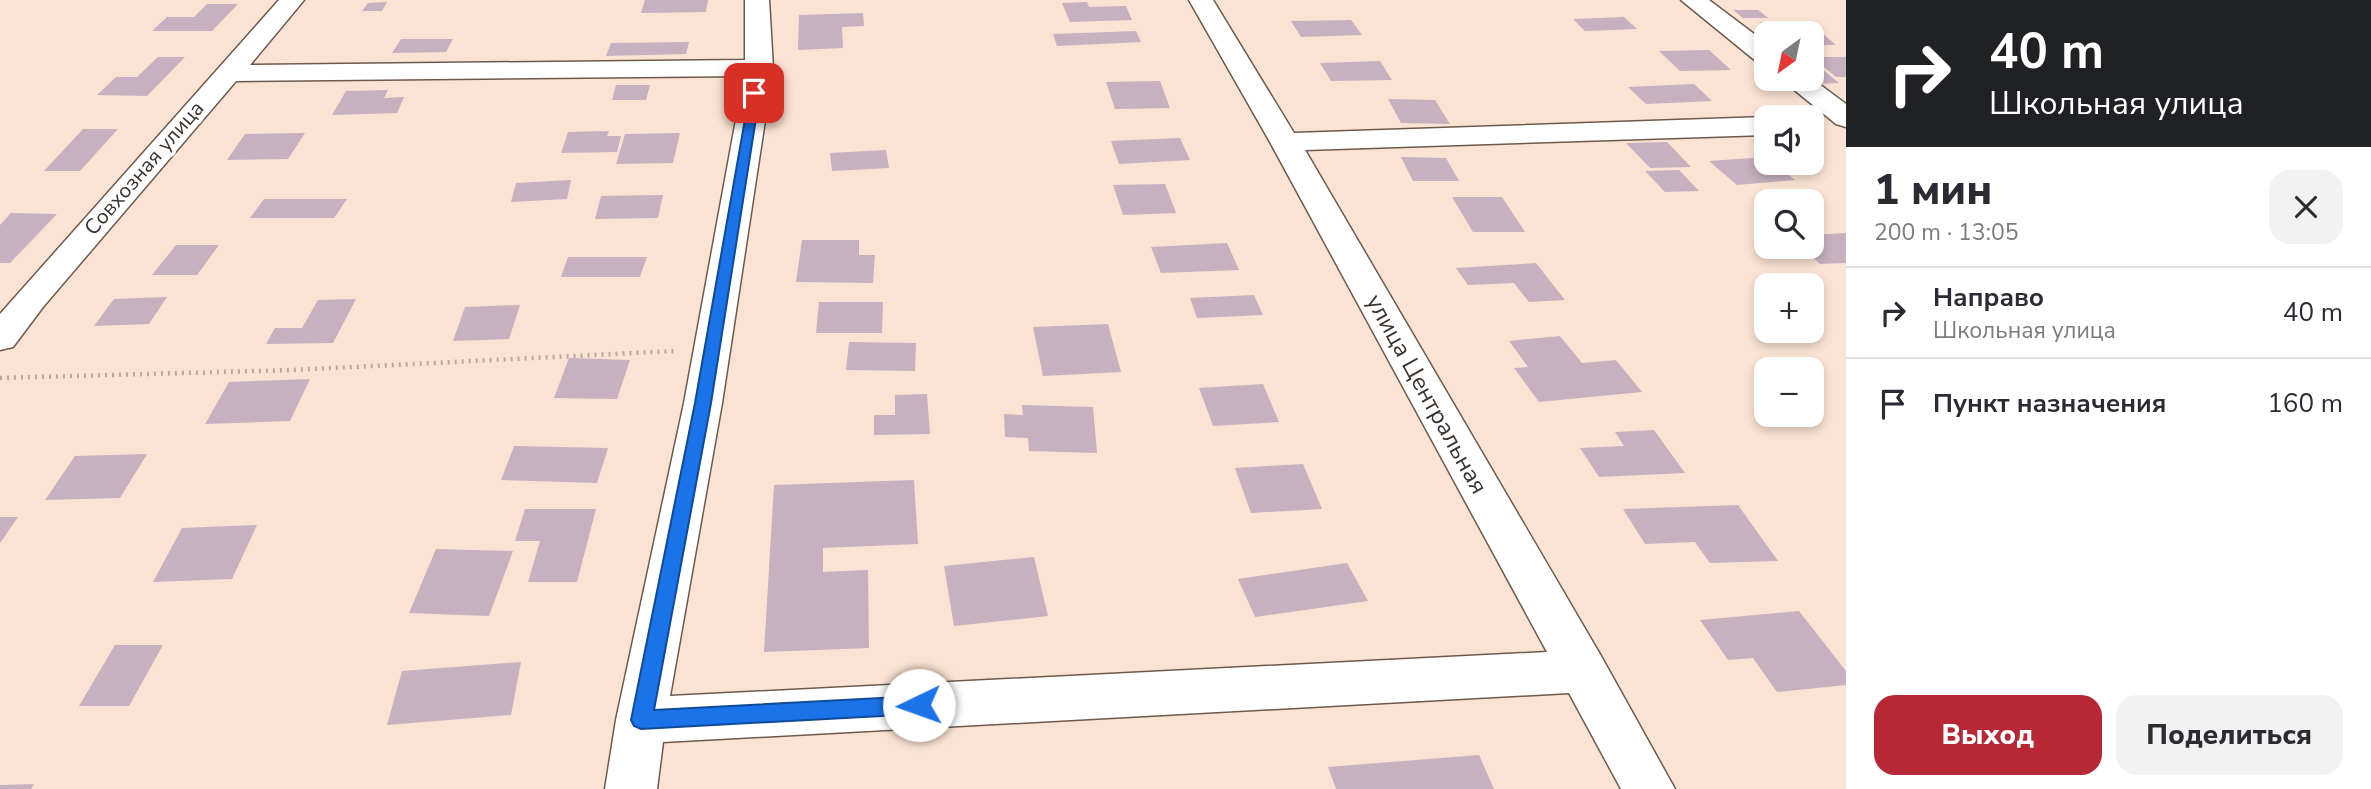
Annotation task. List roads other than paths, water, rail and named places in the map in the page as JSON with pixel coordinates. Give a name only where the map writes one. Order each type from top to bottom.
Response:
[{"type":"street","name":"Совхозная улица","points":[[0,338],[226,73],[292,0]]},
{"type":"street","points":[[631,789],[641,720],[703,403],[759,68],[757,0]]},
{"type":"street","name":"улица Центральная","points":[[1201,0],[1285,142],[1649,789]]},
{"type":"street","points":[[1693,0],[1754,47]]},
{"type":"street","points":[[226,73],[759,68]]},
{"type":"street","points":[[1810,91],[1846,121]]},
{"type":"street","points":[[1824,123],[1846,121]]},
{"type":"street","points":[[1285,142],[1754,126]]},
{"type":"street","points":[[641,720],[1584,671]]}]
